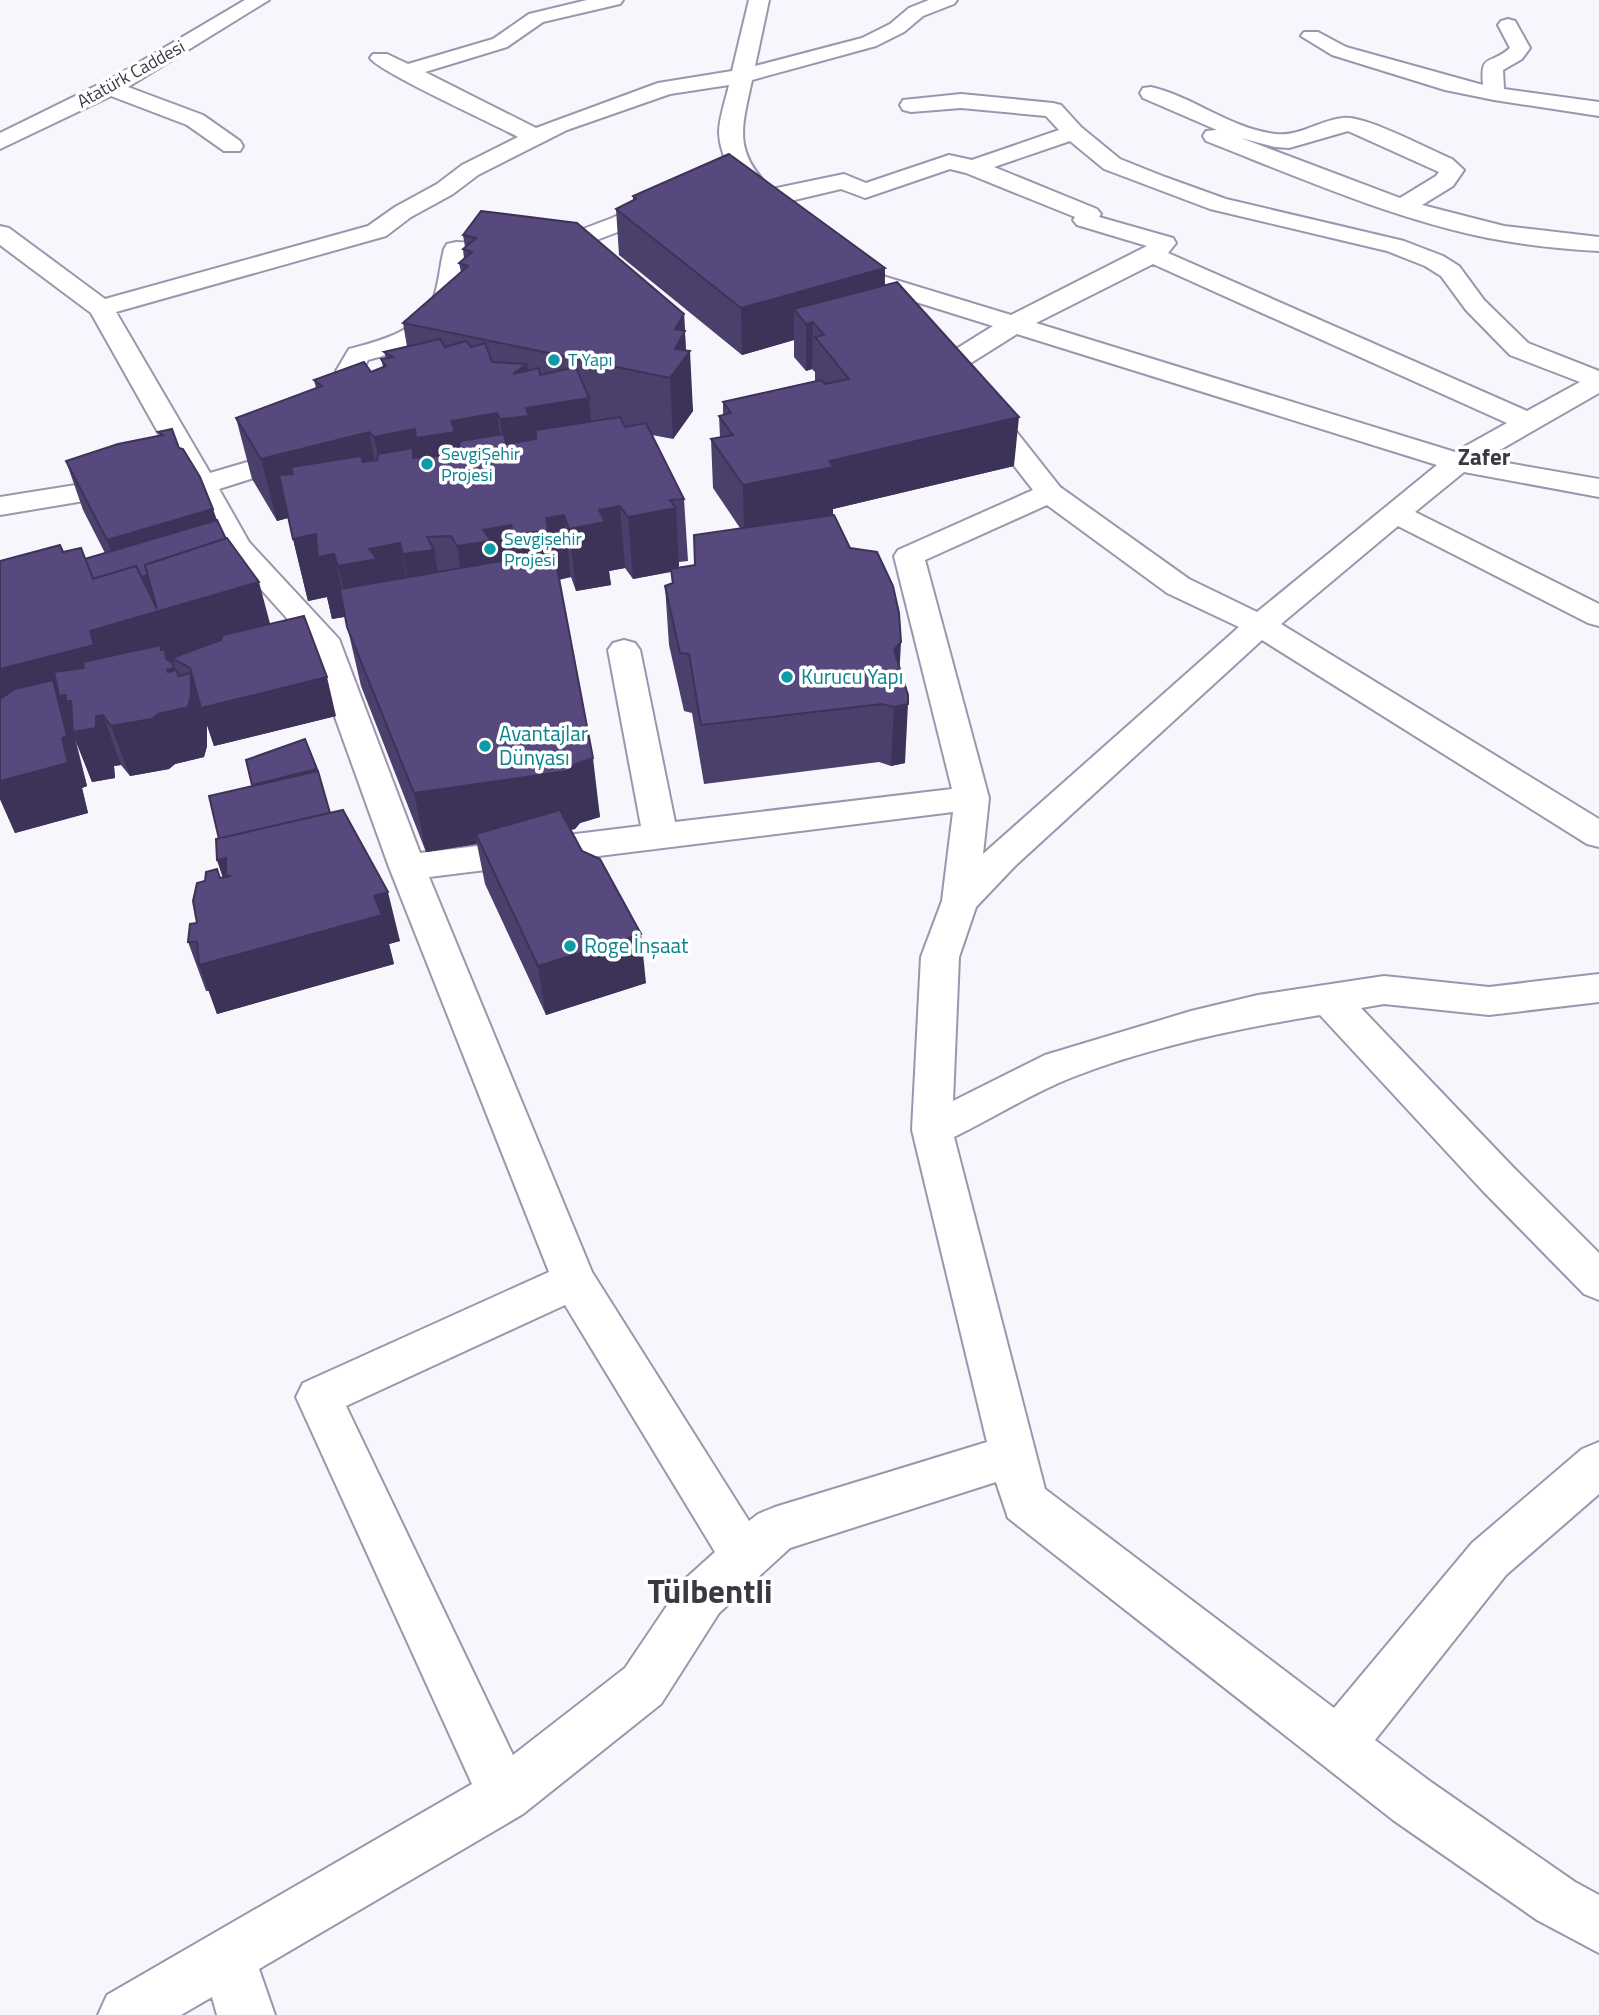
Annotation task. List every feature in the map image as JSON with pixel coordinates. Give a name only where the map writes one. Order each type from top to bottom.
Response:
[{"type":"street","name":"Atatürk Caddesi","points":[[0,142],[111,88],[259,0]]},
{"type":"street","points":[[404,72],[500,43],[536,19],[613,0]]},
{"type":"street","points":[[759,0],[730,130],[732,145],[729,168],[794,220]]},
{"type":"street","points":[[102,308],[377,231],[403,212],[445,189],[470,170],[559,125],[666,88],[743,76],[869,42],[897,28],[916,12],[947,0]]},
{"type":"street","points":[[1494,94],[1492,67],[1516,55],[1520,48],[1508,25]]},
{"type":"street","points":[[1311,36],[1339,51],[1494,94],[1599,109]]},
{"type":"street","points":[[380,58],[536,137]]},
{"type":"street","points":[[111,88],[195,120],[232,146]]},
{"type":"street","points":[[1151,93],[1250,134],[1278,141],[1291,141],[1338,123],[1351,124],[1444,163],[1452,170],[1445,181],[1404,206]]},
{"type":"street","points":[[911,105],[961,101],[1053,110],[1073,132],[1112,164],[1218,204],[1395,246],[1434,261],[1450,271],[1475,305],[1519,349],[1599,381]]},
{"type":"street","points":[[973,167],[1073,132]]},
{"type":"street","points":[[1214,136],[1404,206],[1472,227],[1534,239],[1599,244]]},
{"type":"street","points":[[767,197],[844,181],[865,191],[948,162],[973,167],[1089,214],[1085,220],[1164,243],[1152,255],[1014,324],[940,355],[1050,493],[1178,586],[1260,625],[1599,835]]},
{"type":"street","points":[[0,506],[175,473],[303,453],[327,435],[357,392],[349,371],[358,355],[396,344],[426,329],[444,302],[456,249],[541,253],[620,223],[685,187]]},
{"type":"street","points":[[1395,246],[1437,216]]},
{"type":"street","points":[[0,233],[102,308],[175,473],[237,546],[323,639],[407,867],[574,1281],[745,1558]]},
{"type":"street","points":[[1152,255],[1528,422]]},
{"type":"street","points":[[907,314],[868,274],[1014,324],[1458,462],[1599,488]]},
{"type":"street","points":[[960,901],[1002,856],[1260,625],[1395,513],[1458,462],[1599,381]]},
{"type":"street","points":[[1050,493],[909,556],[972,798],[960,901],[940,957],[932,1130],[1025,1502],[1412,1801],[1556,1901],[1599,1926]]},
{"type":"street","points":[[1395,513],[1599,615]]},
{"type":"street","points":[[232,666],[323,639]]},
{"type":"street","points":[[624,650],[660,836]]},
{"type":"street","points":[[407,867],[972,798]]},
{"type":"street","points":[[932,1130],[1059,1066],[1191,1026],[1258,1010],[1384,990],[1489,1001],[1599,988]]},
{"type":"street","points":[[1329,999],[1496,1177],[1599,1281]]},
{"type":"street","points":[[504,1795],[319,1397],[574,1281]]},
{"type":"street","points":[[127,2015],[504,1795],[643,1686],[702,1596],[775,1530],[1013,1455]]},
{"type":"street","points":[[1338,1744],[1489,1559],[1599,1464]]},
{"type":"street","points":[[227,1959],[246,2015]]},
{"type":"building","points":[[729,154],[885,268],[741,308],[616,209],[636,199],[633,196]]},
{"type":"building","points":[[481,211],[577,223],[684,314],[675,329],[685,331],[675,349],[690,351],[670,378],[403,323],[468,266],[459,263],[472,252],[463,249],[476,238],[463,235]]},
{"type":"building","points":[[897,282],[1019,417],[829,461],[834,467],[743,485],[711,439],[733,435],[719,416],[731,413],[723,402],[821,380],[825,384],[849,379],[815,337],[824,335],[813,322],[806,324],[794,309]]},
{"type":"building","points":[[440,339],[445,347],[466,341],[471,347],[485,343],[492,362],[527,364],[513,374],[539,368],[540,375],[576,367],[589,398],[526,408],[529,416],[500,419],[497,413],[451,421],[455,432],[416,438],[415,429],[374,437],[369,432],[261,459],[236,418],[322,386],[314,380],[364,362],[371,372],[386,366],[381,359],[393,357],[384,352]]},
{"type":"building","points":[[620,417],[625,427],[646,423],[684,499],[670,500],[676,508],[628,517],[620,506],[599,510],[605,522],[569,529],[564,515],[546,518],[548,530],[514,535],[511,525],[483,530],[491,541],[457,546],[451,536],[427,537],[434,550],[403,554],[400,543],[369,549],[377,559],[338,566],[334,554],[318,557],[316,534],[293,539],[279,475],[293,474],[291,467],[361,456],[363,462],[377,460],[378,454],[413,448],[413,458],[459,454],[460,441],[504,434],[506,444],[536,439],[536,430]]},
{"type":"building","points":[[172,429],[179,448],[183,449],[200,477],[213,509],[107,540],[66,461],[118,444],[163,435],[158,432]]},
{"type":"building","name":"Kurucu Yapı","points":[[834,515],[850,548],[877,552],[893,586],[899,613],[901,642],[894,650],[908,695],[908,704],[894,707],[882,704],[701,725],[689,654],[680,653],[665,586],[673,583],[671,569],[695,565],[694,535]]},
{"type":"building","points":[[217,520],[226,539],[145,565],[148,575],[141,577],[136,566],[93,579],[85,559]]},
{"type":"building","points":[[227,538],[259,582],[90,631],[94,645],[0,669],[0,561],[60,545],[63,552],[81,548],[93,579],[136,566],[157,609],[145,565]]},
{"type":"building","name":"Avantajlar Dünyası","points":[[554,552],[593,758],[573,765],[567,771],[414,793],[347,627],[340,589]]},
{"type":"building","points":[[304,616],[327,677],[201,708],[190,668],[172,658],[221,640],[223,635]]},
{"type":"building","points":[[161,645],[166,659],[172,662],[174,668],[167,670],[168,672],[176,670],[179,676],[191,673],[188,707],[158,714],[152,719],[111,726],[103,715],[96,716],[96,728],[73,732],[71,701],[66,701],[66,695],[59,696],[54,672],[84,668],[83,662]]},
{"type":"building","points":[[53,680],[67,736],[62,738],[68,763],[0,781],[0,699],[15,689]]},
{"type":"building","points":[[305,739],[317,769],[252,785],[246,760]]},
{"type":"building","points":[[318,771],[330,813],[219,839],[209,796]]},
{"type":"building","points":[[343,810],[388,892],[374,896],[382,915],[199,965],[197,942],[188,942],[190,924],[197,923],[193,901],[197,883],[205,881],[206,872],[217,869],[220,878],[231,876],[226,875],[226,858],[217,860],[216,839]]},
{"type":"building","points":[[560,810],[582,851],[600,859],[641,934],[538,966],[476,834]]},
{"type":"place","name":"T Yapı","points":[[554,360]]},
{"type":"place","name":"SevgiŞehir Projesi","points":[[427,464]]},
{"type":"place","name":"Sevgişehir Projesi","points":[[490,549]]},
{"type":"place","name":"Kurucu Yapı","points":[[787,677]]},
{"type":"place","name":"Avantajlar Dünyası","points":[[485,746]]},
{"type":"place","name":"Roge İnşaat","points":[[570,946]]},
{"type":"district","name":"Zafer","points":[[1484,457]]},
{"type":"district","name":"Tülbentli","points":[[710,1591]]}]
